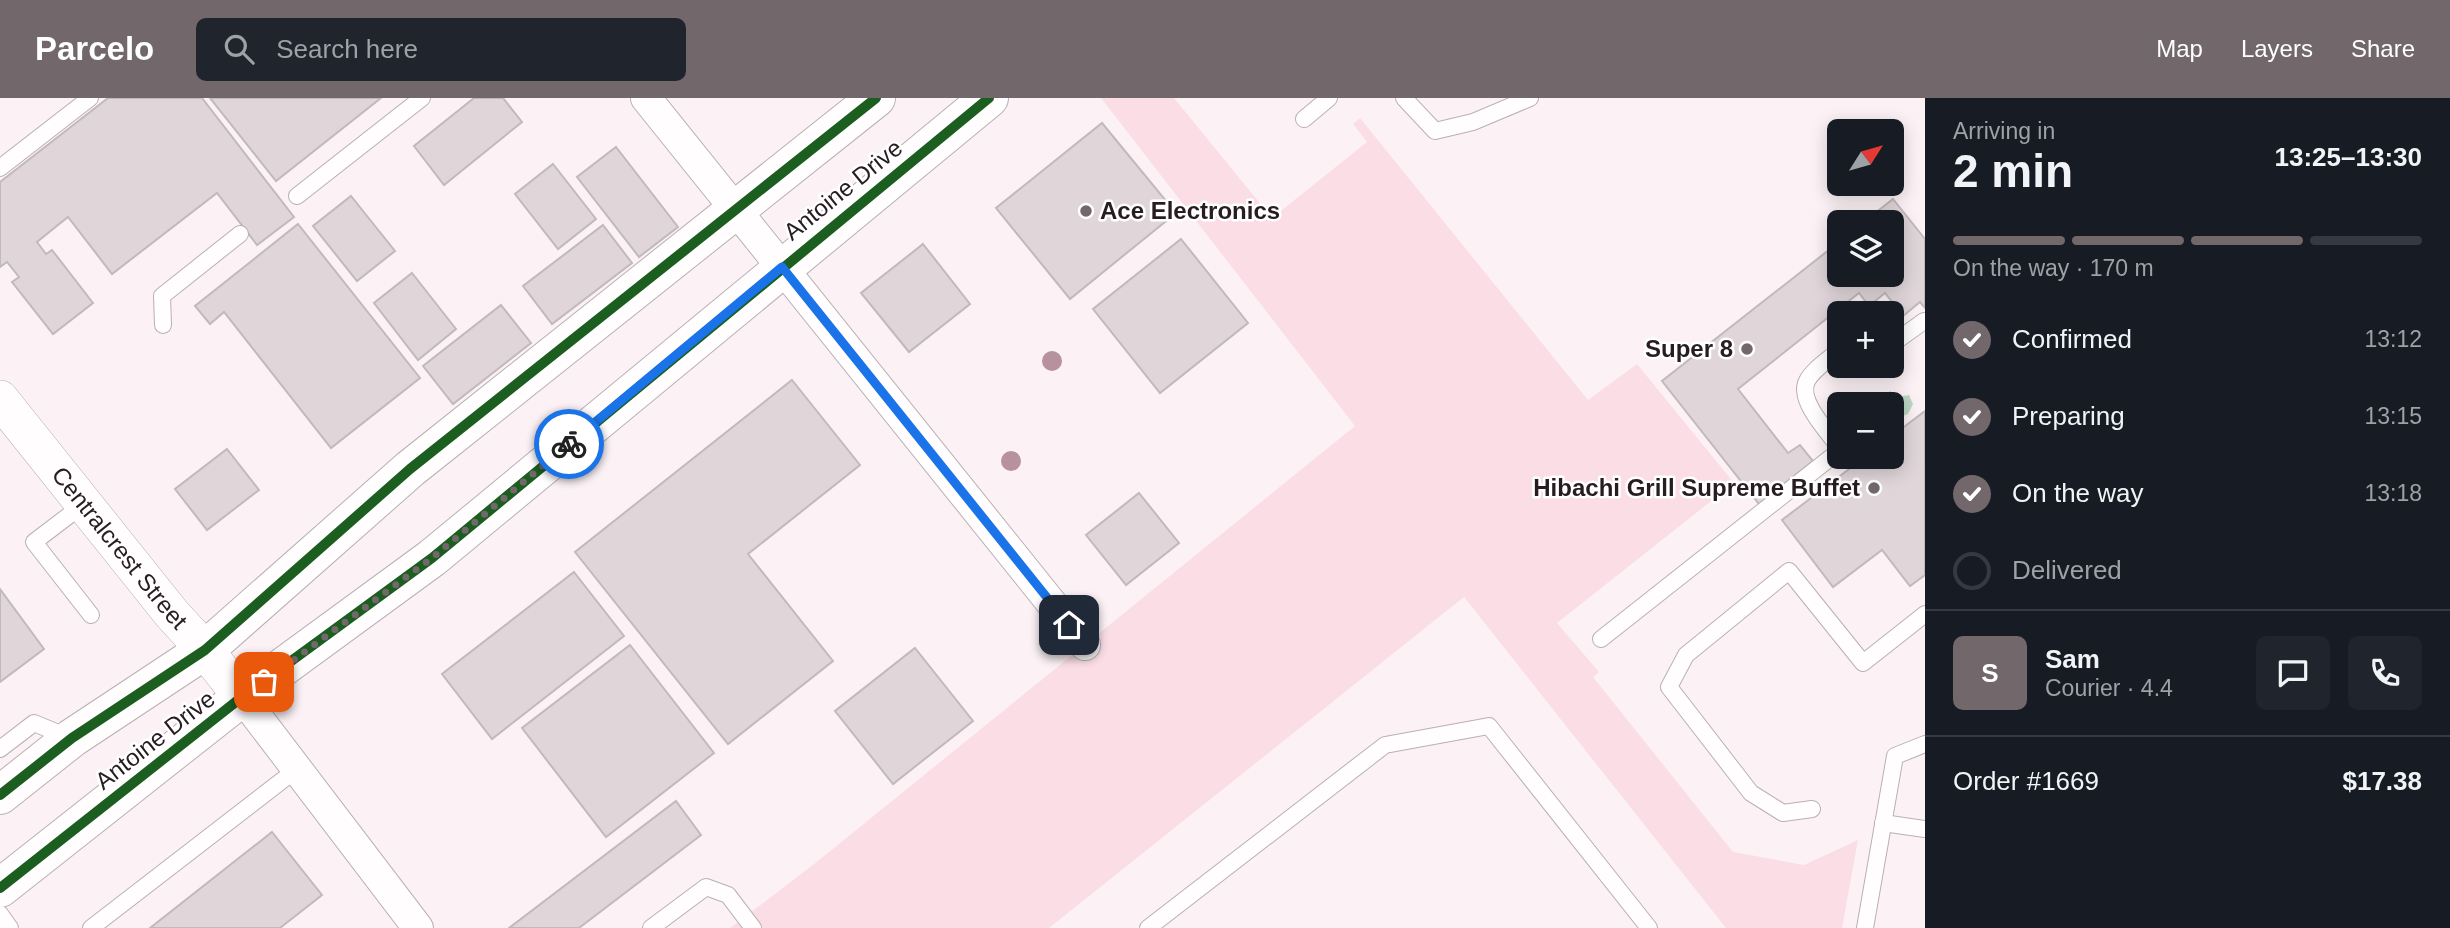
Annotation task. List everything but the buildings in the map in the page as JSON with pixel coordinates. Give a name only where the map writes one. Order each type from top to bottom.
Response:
[{"type":"main road","name":"Antoine Drive","points":[[0,795],[72,738],[205,650],[410,468],[876,98]]},
{"type":"main road","name":"Antoine Drive","points":[[0,888],[242,697],[432,558],[989,98]]},
{"type":"street","points":[[646,98],[1085,645]]},
{"type":"street","name":"Centralcrest Street","points":[[0,398],[172,614],[205,650],[418,928]]},
{"type":"lane","points":[[0,168],[90,98]]},
{"type":"lane","points":[[297,196],[422,98]]},
{"type":"lane","points":[[1304,119],[1329,98]]},
{"type":"lane","points":[[1404,98],[1435,131],[1473,122],[1530,98]]},
{"type":"lane","points":[[163,325],[162,296],[240,234]]},
{"type":"lane","points":[[1904,335],[1924,321]]},
{"type":"lane","points":[[1827,361],[1808,379],[1804,390],[1811,410],[1827,432]]},
{"type":"lane","points":[[1601,639],[1827,459]]},
{"type":"lane","points":[[83,504],[34,542],[91,615]]},
{"type":"lane","points":[[1812,809],[1783,813],[1751,793],[1669,687],[1686,655],[1789,571],[1863,663],[1925,614]]},
{"type":"lane","points":[[0,749],[34,723],[72,738]]},
{"type":"lane","points":[[1148,928],[1385,745],[1489,726],[1649,928]]},
{"type":"lane","points":[[1865,928],[1895,756],[1925,744]]},
{"type":"lane","points":[[91,928],[297,769]]},
{"type":"lane","points":[[1883,823],[1925,829]]},
{"type":"lane","points":[[651,928],[706,887],[728,895],[753,928]]},
{"type":"lane","points":[[0,914],[10,928]]},
{"type":"shaded area","points":[[1101,98],[1174,98],[1272,218],[1367,142],[1353,124],[1360,118],[1588,400],[1637,364],[1734,483],[1557,623],[1599,672],[1593,677],[1733,852],[1804,865],[1858,840],[1842,928],[1726,928],[1464,597],[1049,928],[730,928],[813,865],[1355,426]]},
{"type":"shaded area","points":[[1909,395],[1913,404],[1908,414],[1904,416],[1904,396]]},
{"type":"cycle path","points":[[0,795],[72,738],[205,650],[410,469],[876,98]]},
{"type":"cycle path","points":[[0,888],[242,697],[432,558],[989,98]]},
{"type":"way so far","points":[[264,682],[432,558],[569,444]]},
{"type":"place","name":"Ace Electronics","points":[[1086,211]]},
{"type":"place","name":"Super 8","points":[[1747,349]]},
{"type":"place","name":"Hibachi Grill Supreme Buffet","points":[[1874,488]]},
{"type":"route","points":[[569,444],[782,267],[1069,625]]}]
